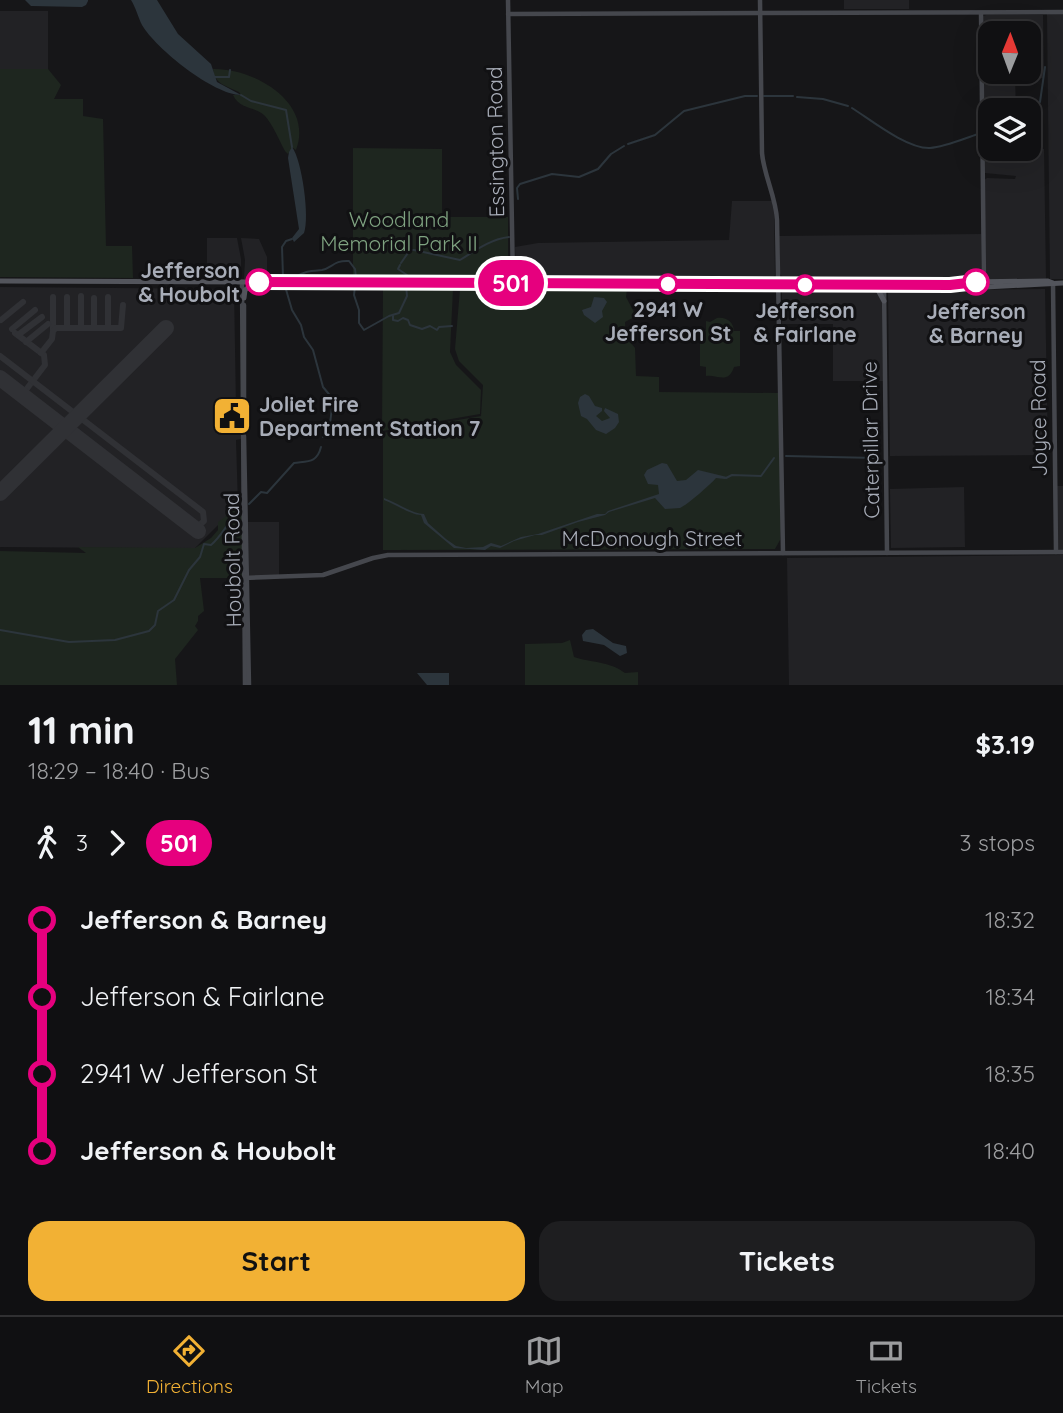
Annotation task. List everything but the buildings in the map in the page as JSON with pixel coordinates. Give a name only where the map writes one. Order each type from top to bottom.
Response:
[{"type":"main road","points":[[0,281],[779,285],[963,285],[967,282],[984,285],[1063,282]]},
{"type":"main road","points":[[244,298],[247,287],[257,282]]},
{"type":"main road","points":[[865,285],[878,290],[884,301]]},
{"type":"main road","points":[[884,301],[888,290],[899,285]]},
{"type":"street","name":"Essington Road","points":[[508,0],[513,283]]},
{"type":"street","points":[[760,0],[762,153],[764,171],[777,214],[783,553]]},
{"type":"street","points":[[508,14],[1063,12]]},
{"type":"street","points":[[981,13],[984,285]]},
{"type":"street","name":"Houbolt Road","points":[[242,282],[247,685]]},
{"type":"street","name":"Houbolt Road","points":[[242,282],[241,366],[244,412]]},
{"type":"street","name":"Joyce Road","points":[[1053,283],[1056,552]]},
{"type":"street","name":"Caterpillar Drive","points":[[884,285],[887,553]]},
{"type":"street","name":"McDonough Street","points":[[246,578],[323,575],[388,555],[1063,552]]},
{"type":"shaded area","points":[[25,0],[88,1],[82,7],[31,6]]},
{"type":"shaded area","points":[[131,0],[157,0],[178,34],[211,64],[217,82],[241,95],[216,87],[172,58],[149,35]]},
{"type":"shaded area","points":[[844,0],[909,0],[909,9],[844,9]]},
{"type":"shaded area","points":[[0,11],[48,11],[48,69],[0,69]]},
{"type":"shaded area","points":[[1047,14],[1063,14],[1063,279],[1050,279]]},
{"type":"shaded area","points":[[986,15],[1043,15],[1044,78],[1041,78],[1041,21],[983,21],[983,16]]},
{"type":"shaded area","points":[[984,84],[1015,84],[1016,98],[984,98]]},
{"type":"shaded area","points":[[292,147],[302,176],[306,215],[304,233],[294,242],[292,238],[299,229],[288,158]]},
{"type":"shaded area","points":[[1041,149],[1044,149],[1046,279],[986,279],[984,180],[1015,179],[1016,176],[985,173],[985,161],[1041,161]]},
{"type":"shaded area","points":[[732,201],[772,201],[775,275],[771,280],[543,280],[516,277],[515,247],[538,243],[729,240]]},
{"type":"shaded area","points":[[981,234],[981,281],[786,281],[780,274],[779,236]]},
{"type":"shaded area","points":[[207,238],[237,238],[241,280],[207,280]]},
{"type":"shaded area","points":[[241,238],[259,239],[267,257],[267,279],[244,279],[245,260]]},
{"type":"shaded area","points":[[0,287],[234,289],[236,407],[241,407],[241,439],[236,440],[238,505],[195,548],[189,565],[143,548],[0,547]]},
{"type":"shaded area","points":[[782,287],[882,288],[883,381],[833,381],[833,324],[782,324]]},
{"type":"shaded area","points":[[1045,289],[1048,455],[890,456],[888,291]]},
{"type":"shaded area","points":[[594,297],[604,298],[607,302],[602,311],[603,317],[595,323],[584,315],[582,310],[591,307]]},
{"type":"shaded area","points":[[585,394],[595,406],[602,408],[596,416],[602,421],[610,418],[604,411],[605,408],[618,414],[619,422],[615,428],[606,434],[596,430],[581,416],[578,403],[580,397]]},
{"type":"shaded area","points":[[662,463],[667,464],[677,481],[686,480],[698,470],[727,477],[716,478],[680,508],[665,509],[655,498],[542,535],[514,541],[500,548],[491,546],[485,550],[454,548],[424,523],[421,515],[384,500],[424,514],[428,523],[456,546],[483,547],[491,543],[501,546],[521,537],[597,514],[605,514],[608,511],[659,494],[658,485],[648,484],[644,475],[647,470]]},
{"type":"shaded area","points":[[1057,486],[1063,486],[1063,550],[1056,550]]},
{"type":"shaded area","points":[[964,487],[965,547],[891,548],[890,489]]},
{"type":"shaded area","points":[[248,522],[279,522],[279,579],[249,580]]},
{"type":"shaded area","points":[[1063,555],[1063,685],[789,685],[787,558]]},
{"type":"shaded area","points":[[593,629],[613,643],[626,646],[627,653],[620,656],[604,645],[583,641],[582,635],[586,630]]},
{"type":"shaded area","points":[[417,673],[449,673],[449,685],[427,685]]},
{"type":"green space","points":[[0,69],[48,69],[61,85],[54,99],[83,99],[83,116],[103,119],[106,246],[132,246],[133,278],[0,277]]},
{"type":"green space","points":[[213,69],[246,74],[277,91],[296,117],[299,133],[296,150],[293,148],[288,154],[265,116],[236,100],[233,95],[241,95],[239,92],[219,81]]},
{"type":"green space","name":"Woodland Memorial Park II","points":[[353,148],[442,149],[442,217],[508,217],[508,279],[353,279]]},
{"type":"green space","points":[[383,289],[453,289],[450,352],[456,365],[481,390],[480,414],[382,431]]},
{"type":"green space","points":[[460,289],[627,289],[626,297],[636,316],[625,322],[626,337],[635,348],[636,376],[659,377],[659,392],[779,393],[781,528],[780,540],[775,549],[383,550],[383,433],[481,416],[483,385],[459,361],[455,349]]},
{"type":"green space","points":[[727,319],[734,331],[740,331],[740,366],[734,367],[729,376],[725,377],[706,376],[706,367],[700,366],[700,331],[706,330],[706,321]]},
{"type":"green space","points":[[237,506],[242,509],[243,573],[240,578],[200,578],[204,611],[198,616],[195,626],[198,630],[175,659],[177,685],[0,685],[0,551],[86,553],[78,547],[195,548],[211,538],[218,530],[218,522]]},
{"type":"green space","points":[[570,640],[574,657],[607,664],[625,673],[638,672],[638,685],[525,685],[525,644],[562,643]]},
{"type":"waterway","points":[[1041,98],[1045,67]]},
{"type":"waterway","points":[[214,77],[229,77],[230,70]]},
{"type":"waterway","points":[[241,95],[251,101],[286,110],[292,147]]},
{"type":"waterway","points":[[628,144],[655,135],[684,111],[745,96],[757,96]]},
{"type":"waterway","points":[[764,96],[793,96]]},
{"type":"waterway","points":[[797,97],[823,99],[848,106]]},
{"type":"waterway","points":[[852,108],[890,133],[921,147],[942,146],[978,134]]},
{"type":"waterway","points":[[518,199],[517,188],[520,184],[552,174],[579,177],[598,169],[611,154],[624,146]]},
{"type":"waterway","points":[[401,263],[410,250],[460,260],[490,243],[509,237]]},
{"type":"waterway","points":[[283,276],[282,247],[286,241],[292,239]]},
{"type":"waterway","points":[[294,278],[344,261],[349,261],[355,269],[356,277]]},
{"type":"waterway","points":[[400,265],[398,269],[407,275],[407,278]]},
{"type":"waterway","points":[[355,286],[359,323],[364,330],[399,313],[407,296],[406,285]]},
{"type":"waterway","points":[[285,286],[292,310],[313,350],[323,387],[333,399],[330,424],[323,437]]},
{"type":"waterway","points":[[393,316],[393,320],[403,318],[408,320],[410,325],[422,329],[430,326],[437,330],[439,327],[452,326]]},
{"type":"waterway","points":[[249,504],[261,492],[267,493],[294,463],[314,459],[321,447]]},
{"type":"waterway","points":[[786,456],[876,458]]},
{"type":"waterway","points":[[726,478],[732,475],[761,476],[774,458]]},
{"type":"waterway","points":[[0,630],[69,642],[115,640],[149,631],[155,625],[158,611],[174,600],[189,570],[200,557],[204,544],[211,545],[241,510]]},
{"type":"taxiway","points":[[81,296],[81,328]]},
{"type":"taxiway","points":[[53,297],[53,330]]},
{"type":"taxiway","points":[[67,297],[67,328]]},
{"type":"taxiway","points":[[108,297],[108,328]]},
{"type":"taxiway","points":[[94,298],[94,328]]},
{"type":"taxiway","points":[[1,320],[23,302]]},
{"type":"taxiway","points":[[41,353],[52,339],[56,328],[121,328],[123,305]]},
{"type":"taxiway","points":[[12,329],[35,310]]},
{"type":"taxiway","points":[[18,335],[42,317]]},
{"type":"taxiway","points":[[26,342],[48,324]]},
{"type":"taxiway","points":[[15,333],[44,355],[45,365],[22,395]]},
{"type":"taxiway","points":[[0,356],[203,512],[204,521],[195,529]]},
{"type":"runway","points":[[0,493],[166,328]]},
{"type":"runway","points":[[0,378],[198,531]]},
{"type":"bus line","name":"501","points":[[259,282],[963,285],[976,282]]},
{"type":"place","name":"Jefferson & Houbolt","points":[[259,282]]},
{"type":"place","name":"Jefferson & Barney","points":[[976,282]]},
{"type":"place","name":"2941 W Jefferson St","points":[[668,284]]},
{"type":"place","name":"Jefferson & Fairlane","points":[[805,285]]},
{"type":"place","name":"Joliet Fire Department Station 7","points":[[232,416]]}]
